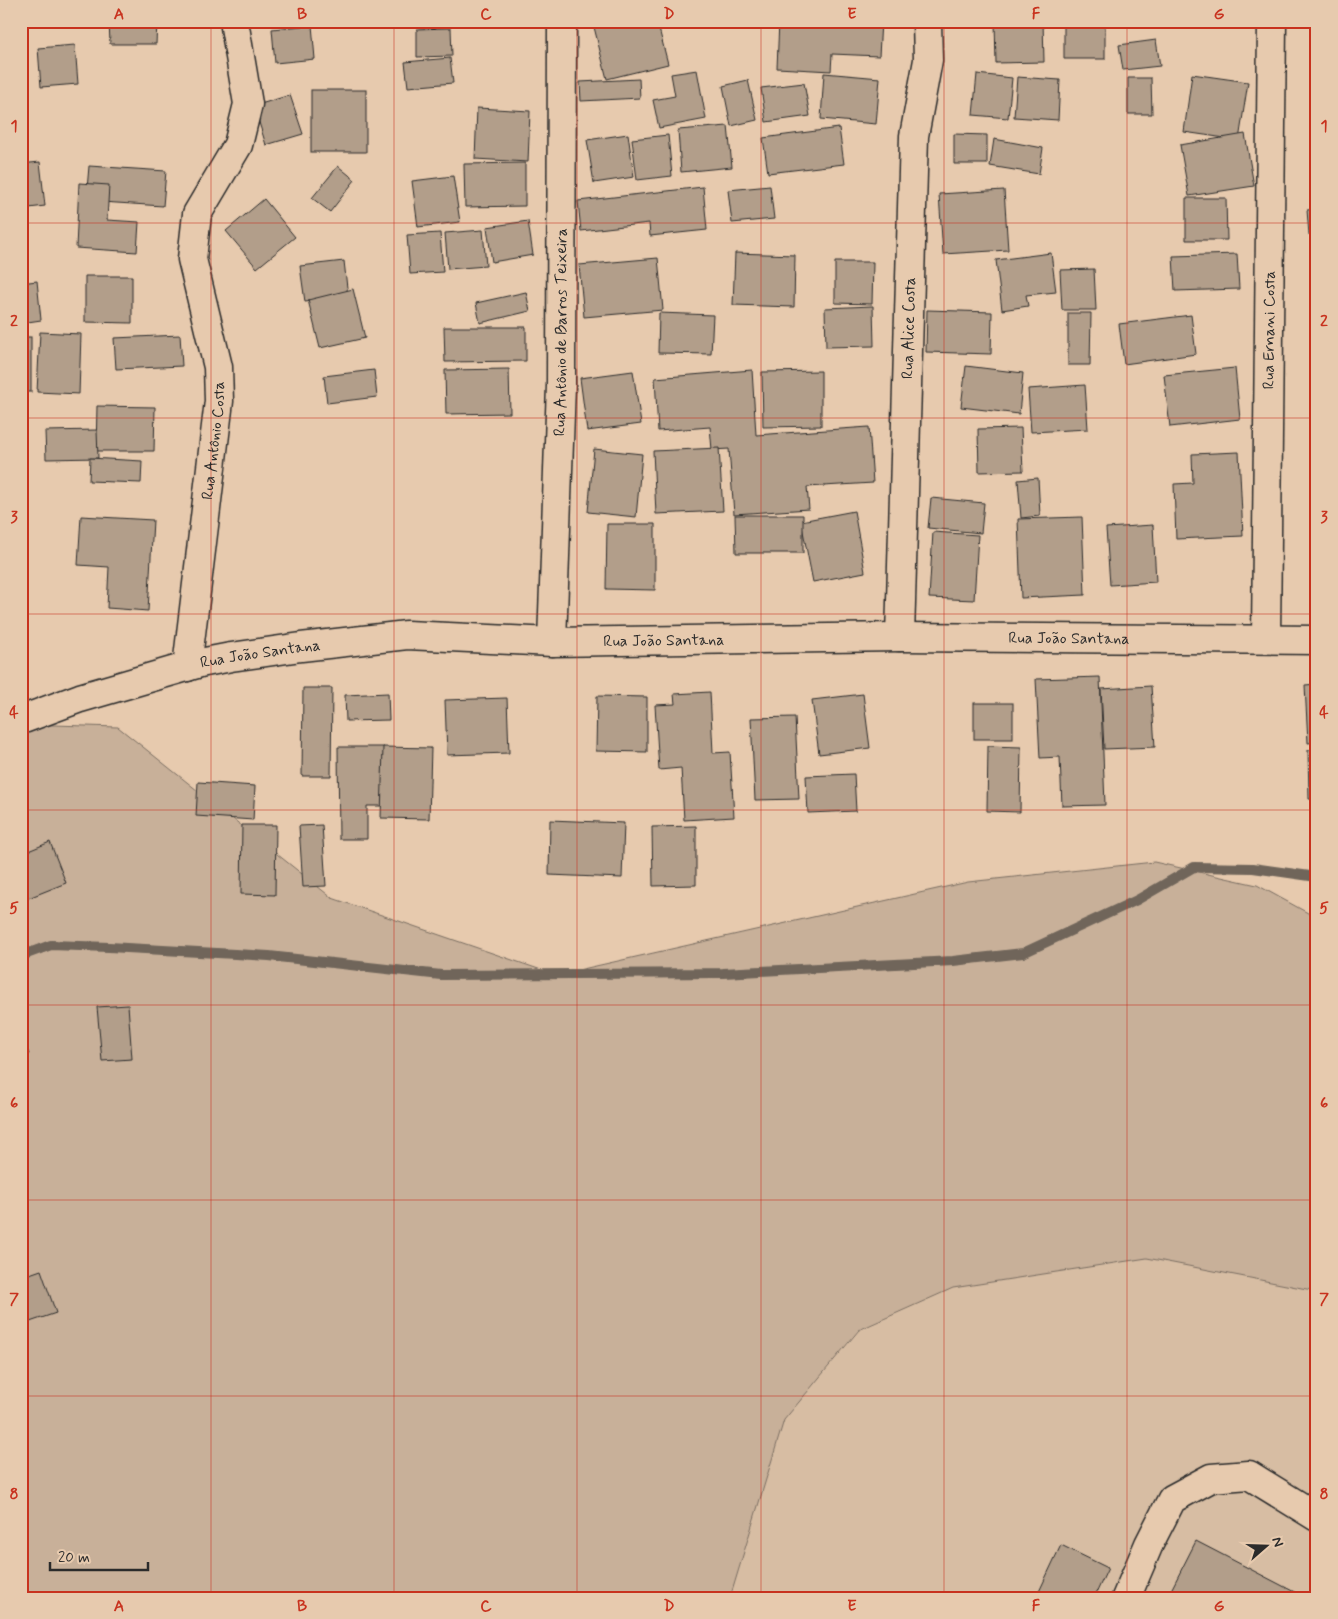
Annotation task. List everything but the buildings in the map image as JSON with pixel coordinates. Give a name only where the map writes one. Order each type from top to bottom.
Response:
[{"type":"street","name":"Rua Antônio Costa","points":[[186,667],[219,402],[218,367],[192,259],[197,214],[238,145],[248,104],[234,21]]},
{"type":"street","name":"Rua Antônio de Barros Teixeira","points":[[552,642],[561,385],[562,21]]},
{"type":"street","name":"Rua Alice Costa","points":[[900,636],[914,136],[928,60],[927,21]]},
{"type":"street","name":"Rua Ernani Costa","points":[[1266,639],[1272,21]]},
{"type":"street","name":"Rua João Santana","points":[[21,720],[80,698],[186,667],[251,654],[407,635],[552,642],[900,636],[1317,640]]},
{"type":"street","points":[[1126,1598],[1149,1544],[1172,1499],[1211,1478],[1249,1475],[1317,1517]]},
{"type":"shaded area","points":[[21,724],[118,727],[332,898],[556,975],[968,882],[1154,862],[1257,885],[1317,918],[1317,1291],[1147,1258],[953,1288],[859,1330],[784,1420],[730,1598],[21,1598]]},
{"type":"shaded area","points":[[1147,1258],[1317,1291],[1317,1598],[730,1598],[784,1420],[859,1331],[953,1288]]},
{"type":"waterway","points":[[21,956],[51,945],[109,947],[269,956],[441,975],[723,973],[953,961],[1023,953],[1137,900],[1194,867],[1253,868],[1317,877]]}]
